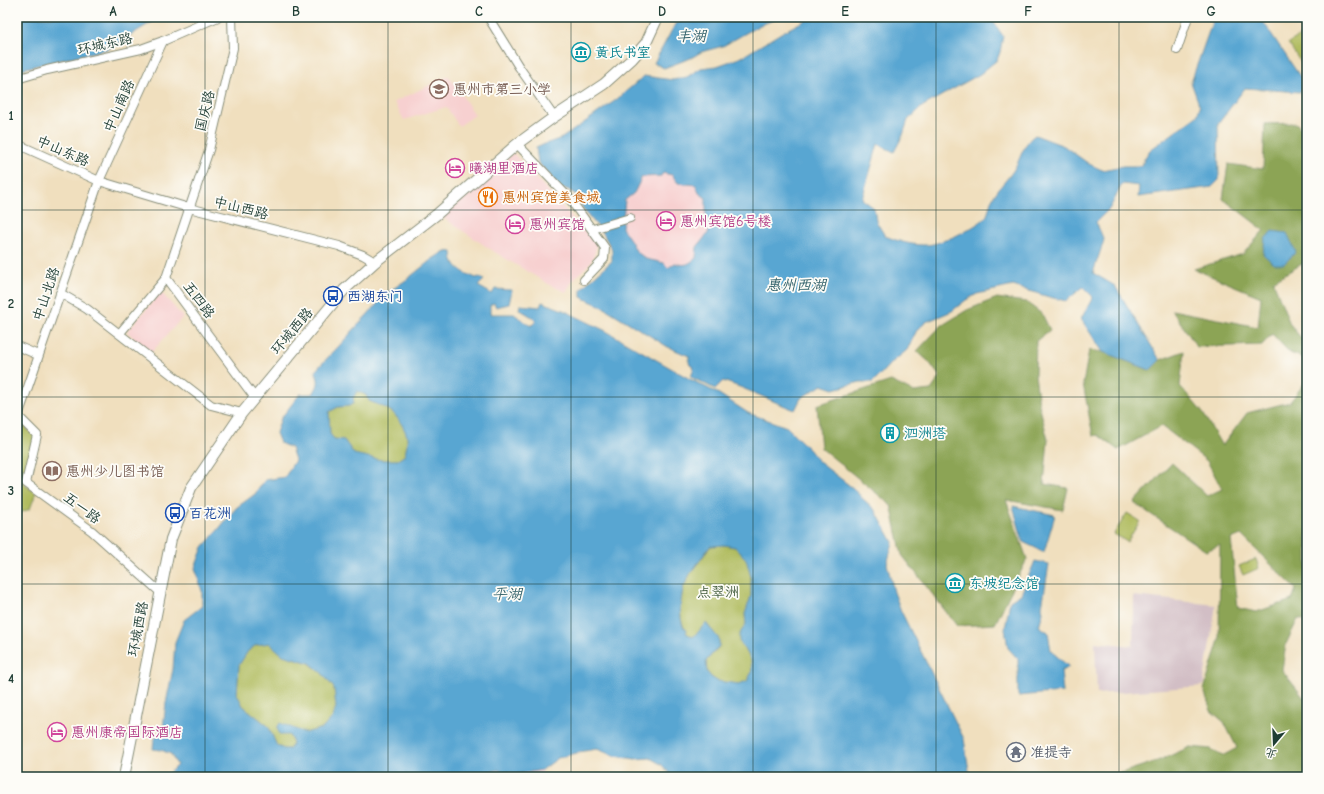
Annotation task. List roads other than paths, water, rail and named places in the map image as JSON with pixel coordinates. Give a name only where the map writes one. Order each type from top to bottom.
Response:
[{"type":"main road","name":"环城西路","points":[[124,777],[171,539],[191,488],[242,413],[344,290],[375,262],[436,215],[517,144],[554,117],[604,84],[632,59],[646,43],[658,17]]},
{"type":"street","name":"环城东路","points":[[17,79],[47,70],[141,49],[164,41],[218,17]]},
{"type":"street","name":"国庆路","points":[[189,208],[208,150],[233,48],[232,17]]},
{"type":"street","points":[[488,17],[519,67],[554,117]]},
{"type":"street","points":[[1177,50],[1188,17]]},
{"type":"street","name":"中山南路","points":[[99,182],[164,41]]},
{"type":"street","name":"中山东路","points":[[17,144],[99,182]]},
{"type":"street","points":[[517,144],[570,199],[593,229],[605,248],[604,259],[584,280]]},
{"type":"street","name":"中山西路","points":[[99,182],[189,208],[339,246],[363,255],[375,262]]},
{"type":"street","name":"中山北路","points":[[18,416],[99,182]]},
{"type":"street","name":"五四路","points":[[189,208],[166,278],[255,398]]},
{"type":"street","points":[[593,229],[630,218]]},
{"type":"street","points":[[120,333],[166,278]]},
{"type":"street","points":[[60,293],[87,309],[120,333],[211,405],[242,413]]},
{"type":"street","points":[[17,346],[38,355]]},
{"type":"street","name":"五一路","points":[[18,416],[37,434],[26,483],[92,531],[160,592]]},
{"type":"water","points":[[17,17],[160,17],[108,49],[17,70]]},
{"type":"water","name":"丰湖","points":[[681,17],[782,17],[760,25],[723,46],[701,52],[691,58],[664,68],[654,63]]},
{"type":"water","name":"惠州西湖","points":[[811,17],[990,17],[1003,36],[997,60],[980,74],[923,106],[908,120],[903,135],[894,152],[878,144],[862,199],[874,208],[876,221],[885,236],[919,245],[930,245],[947,240],[973,227],[985,218],[993,197],[1013,171],[1028,142],[1035,135],[1064,146],[1089,164],[1102,170],[1123,166],[1142,166],[1144,159],[1150,150],[1197,116],[1200,107],[1191,82],[1214,17],[1260,17],[1305,84],[1300,92],[1245,88],[1218,124],[1219,180],[1212,187],[1138,197],[1139,186],[1122,184],[1110,208],[1096,222],[1104,240],[1093,273],[1115,286],[1160,360],[1150,370],[1103,352],[1081,319],[1093,297],[1083,287],[1066,301],[1013,286],[977,294],[966,300],[952,311],[926,322],[917,330],[907,350],[890,364],[873,382],[860,382],[834,389],[822,385],[801,398],[795,410],[723,381],[715,389],[691,377],[694,368],[689,363],[689,356],[668,347],[603,307],[581,297],[581,290],[587,283],[612,261],[612,250],[603,233],[583,209],[578,196],[567,189],[561,189],[538,162],[536,148],[562,138],[616,100],[644,76],[673,80],[687,77],[701,68],[717,66],[742,57],[781,33]],"holes":[[[663,173],[672,175],[678,183],[696,185],[699,193],[706,198],[706,216],[710,227],[708,233],[697,247],[696,258],[686,264],[675,263],[668,268],[664,263],[646,259],[636,251],[622,228],[625,200],[634,193],[642,177],[661,176]]]},
{"type":"water","points":[[1272,231],[1287,233],[1296,252],[1284,264],[1274,264],[1263,254],[1265,239]]},
{"type":"water","name":"平湖","points":[[445,251],[452,252],[454,262],[459,269],[476,278],[479,277],[484,280],[478,286],[492,294],[495,289],[512,290],[509,304],[496,307],[494,303],[490,305],[490,314],[514,314],[531,326],[536,321],[519,309],[520,305],[540,307],[542,302],[563,310],[606,331],[719,394],[748,413],[787,427],[809,449],[819,462],[854,489],[875,510],[893,542],[887,564],[894,592],[901,611],[964,739],[970,777],[673,777],[661,764],[650,758],[635,759],[615,756],[597,749],[558,758],[542,770],[518,774],[498,770],[467,777],[165,777],[177,765],[171,754],[153,749],[154,740],[163,728],[166,703],[173,669],[175,642],[184,620],[202,606],[202,591],[195,568],[203,547],[236,508],[255,494],[265,480],[285,477],[295,460],[291,448],[280,443],[276,433],[281,418],[300,394],[313,394],[317,388],[318,378],[315,371],[387,293]],"holes":[[[357,391],[366,395],[369,401],[390,410],[401,423],[407,436],[407,443],[405,455],[398,460],[381,460],[354,454],[344,440],[334,439],[330,434],[329,412],[338,407],[349,406],[354,403],[353,398]],[[724,545],[735,547],[746,559],[751,577],[751,596],[745,614],[746,624],[739,635],[739,641],[751,660],[752,672],[747,681],[739,684],[717,681],[711,677],[707,672],[706,661],[719,646],[719,639],[706,623],[693,637],[686,633],[687,630],[683,627],[681,619],[680,607],[683,588],[690,574],[710,546]],[[269,643],[283,655],[310,663],[322,673],[334,688],[336,707],[333,717],[323,728],[305,733],[280,723],[277,728],[280,735],[289,735],[293,742],[290,749],[284,749],[277,746],[268,726],[243,706],[237,694],[239,665],[248,651],[256,645]]]},
{"type":"water","points":[[1013,506],[1055,515],[1044,552],[1023,542]]},
{"type":"water","points":[[1035,561],[1049,564],[1042,607],[1043,612],[1039,626],[1048,632],[1051,651],[1069,667],[1061,671],[1063,692],[1018,696],[1018,659],[1008,648],[1005,629],[1010,601],[1021,594]]},
{"type":"place","name":"黄氏书室","points":[[581,52]]},
{"type":"place","name":"惠州市第三小学","points":[[439,89]]},
{"type":"place","name":"曦湖里酒店","points":[[455,168]]},
{"type":"place","name":"惠州宾馆美食城","points":[[488,197]]},
{"type":"place","name":"惠州宾馆6号楼","points":[[666,221]]},
{"type":"place","name":"惠州宾馆","points":[[515,224]]},
{"type":"place","name":"西湖东门","points":[[333,296]]},
{"type":"place","name":"泗洲塔","points":[[890,433]]},
{"type":"place","name":"惠州少儿图书馆","points":[[52,471]]},
{"type":"place","name":"百花洲","points":[[175,513]]},
{"type":"place","name":"东坡纪念馆","points":[[955,583]]},
{"type":"place","name":"惠州康帝国际酒店","points":[[57,732]]},
{"type":"place","name":"准提寺","points":[[1016,752]]},
{"type":"park label","name":"点翠洲","points":[[718,592]]}]
